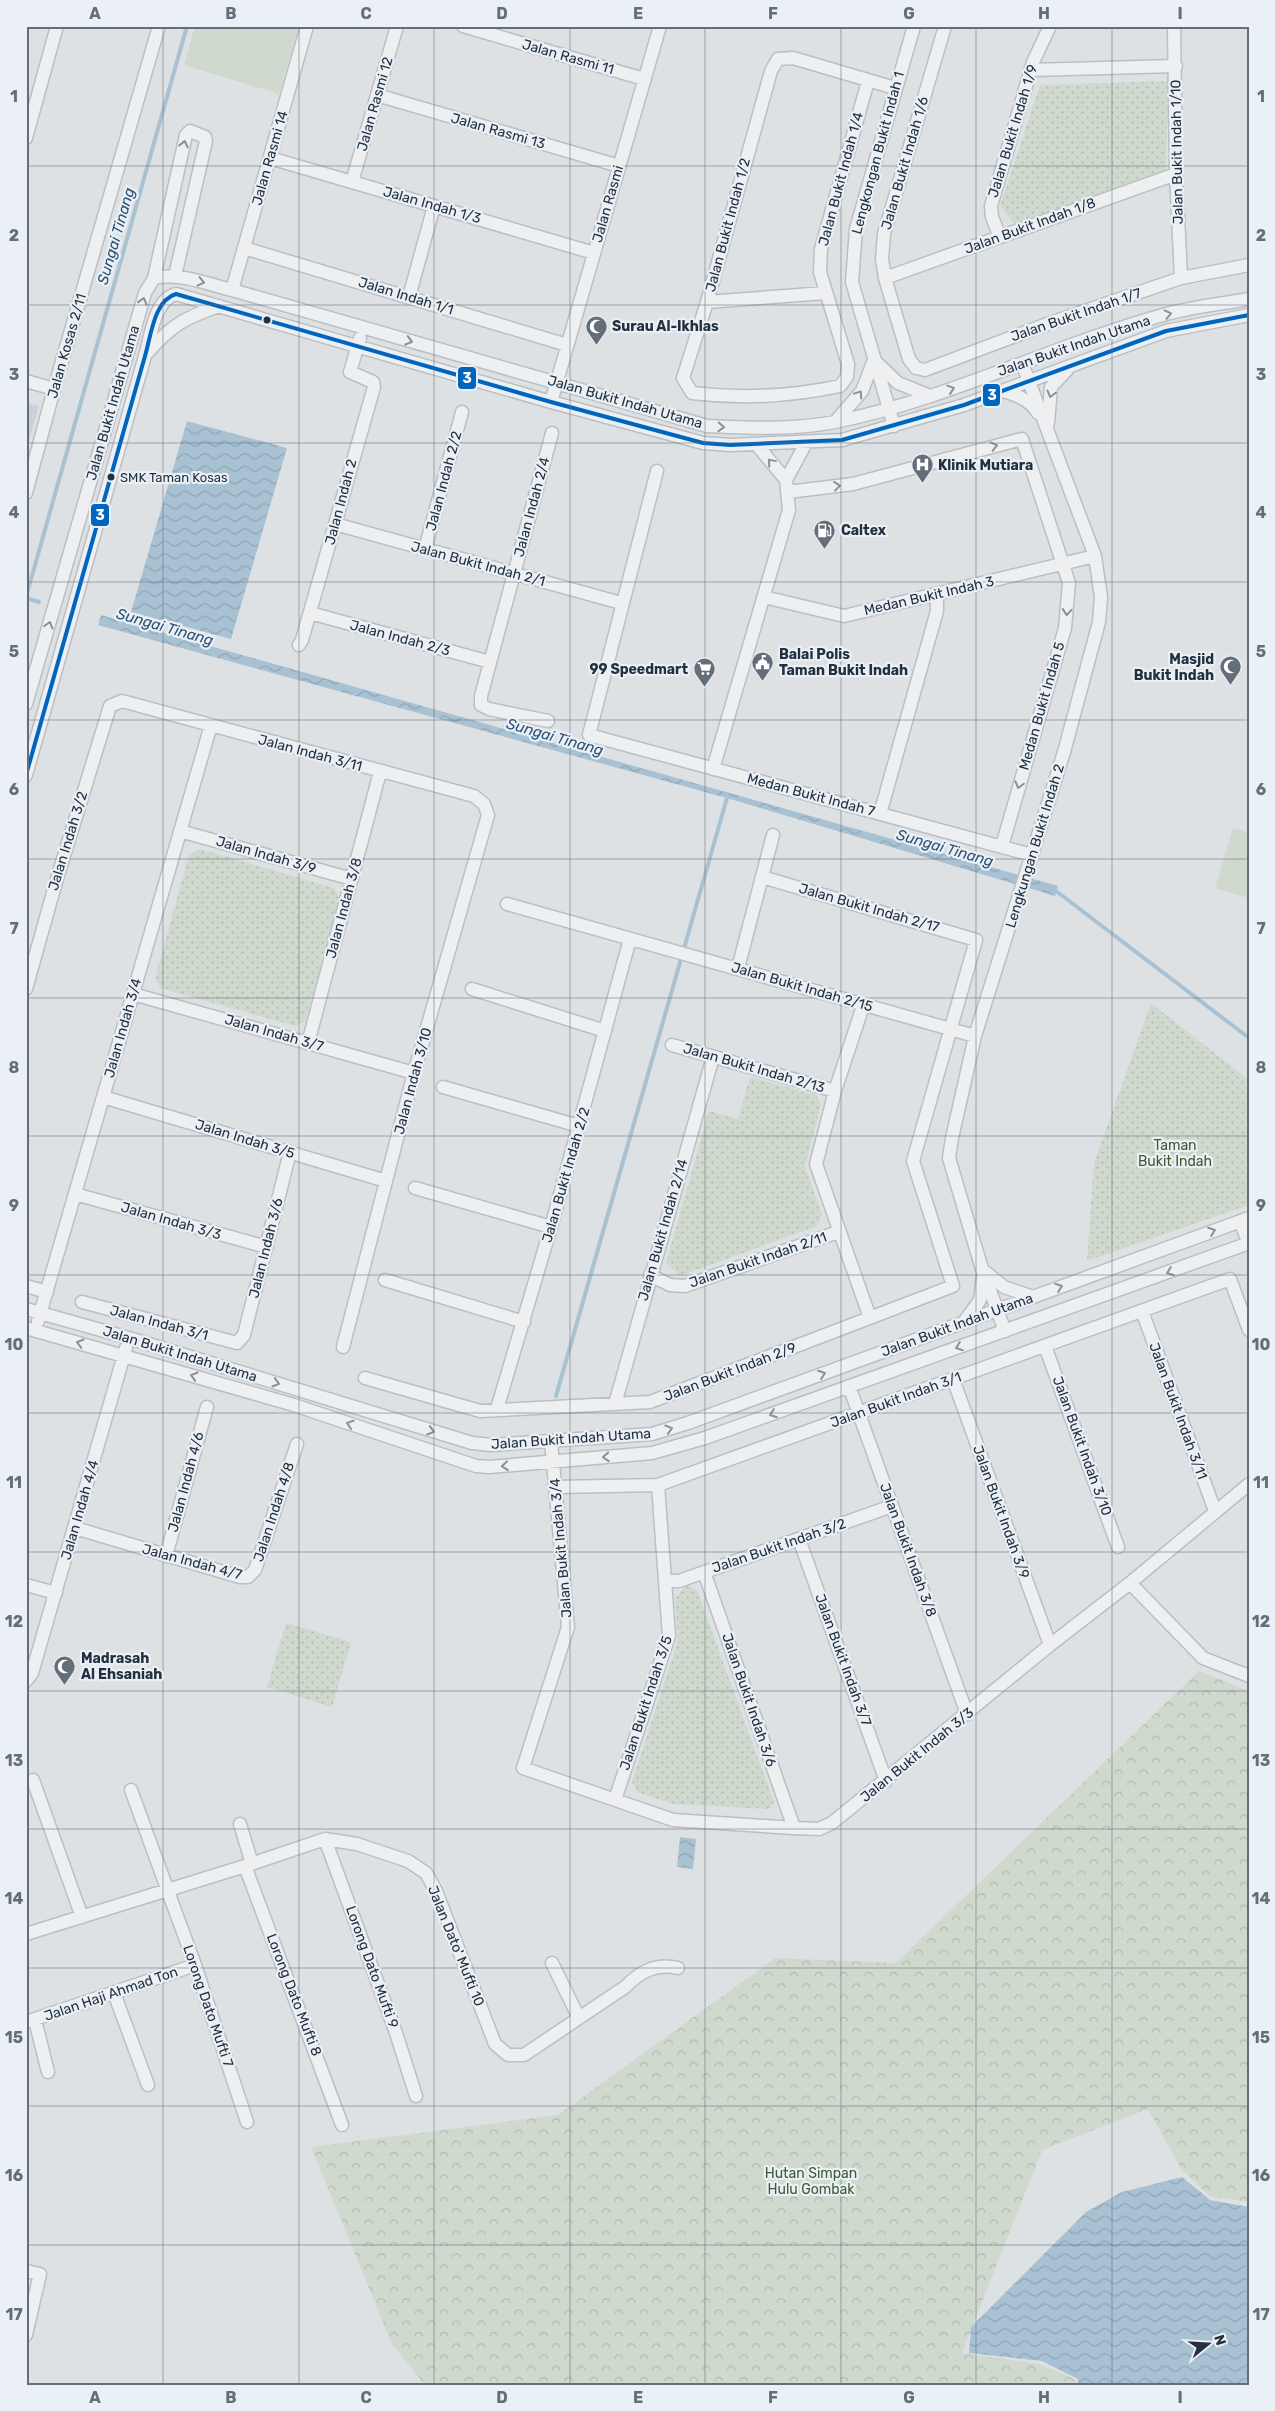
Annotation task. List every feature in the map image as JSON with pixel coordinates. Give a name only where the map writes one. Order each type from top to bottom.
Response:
[{"type":"street","points":[[26,138],[57,26]]},
{"type":"street","name":"Jalan Kosas 2/11","points":[[26,492],[159,26]]},
{"type":"street","name":"Jalan Rasmi 14","points":[[232,290],[307,26]]},
{"type":"street","name":"Jalan Rasmi 12","points":[[352,182],[397,26]]},
{"type":"street","name":"Jalan Rasmi 11","points":[[464,26],[644,79]]},
{"type":"street","name":"Jalan Rasmi","points":[[551,402],[660,26]]},
{"type":"street","name":"Lengkongan Bukit Indah 1","points":[[894,426],[852,282],[856,229],[914,26]]},
{"type":"street","name":"Jalan Bukit Indah 1/6","points":[[909,359],[885,278],[882,259],[884,234],[945,26]]},
{"type":"street","name":"Jalan Bukit Indah 1/9","points":[[1000,237],[992,217],[991,206],[1031,70],[1050,26]]},
{"type":"street","name":"Jalan Bukit Indah 1/10","points":[[1174,26],[1176,174],[1182,278]]},
{"type":"street","name":"Jalan Bukit Indah 1/2","points":[[683,378],[707,302],[771,71],[778,59],[793,58],[868,81]]},
{"type":"street","points":[[1031,70],[1176,66]]},
{"type":"street","points":[[868,81],[895,88]]},
{"type":"street","name":"Jalan Bukit Indah 1/4","points":[[683,378],[692,393],[717,396],[808,393],[840,386],[847,377],[848,364],[820,272],[821,250],[868,81]]},
{"type":"street","name":"Jalan Rasmi 13","points":[[377,95],[619,166]]},
{"type":"street","name":"Jalan Bukit Indah Utama","points":[[26,704],[31,671],[145,294],[154,278],[186,135],[190,131],[194,131],[205,137],[206,141],[175,276]]},
{"type":"street","name":"Jalan Indah 1/3","points":[[270,158],[594,253]]},
{"type":"street","name":"Jalan Bukit Indah 1/8","points":[[885,278],[1176,174]]},
{"type":"street","points":[[408,297],[434,206]]},
{"type":"street","name":"Jalan Indah 1/1","points":[[244,248],[567,345]]},
{"type":"street","name":"Jalan Bukit Indah 1/7","points":[[909,359],[916,368],[926,370],[1047,324],[1182,278],[1249,265]]},
{"type":"street","name":"Jalan Bukit Indah Utama","points":[[154,278],[164,275],[175,276],[232,290],[707,426],[755,429],[836,422],[930,396],[1078,342],[1164,314],[1249,299]]},
{"type":"street","points":[[707,302],[825,293]]},
{"type":"street","name":"Jalan Bukit Indah Utama","points":[[26,775],[160,304],[166,296],[176,294],[551,402],[703,443],[730,445],[842,440],[894,426],[1003,391],[1166,331],[1249,315]]},
{"type":"street","points":[[145,356],[167,330],[194,314],[219,306]]},
{"type":"street","points":[[358,345],[362,328]]},
{"type":"street","name":"Jalan Indah 2","points":[[299,645],[310,613],[374,387],[373,382],[368,378],[350,372],[358,345]]},
{"type":"street","points":[[836,422],[862,391],[874,360],[898,383],[930,396]]},
{"type":"street","name":"Lengkungan Bukit Indah 2","points":[[1005,1331],[982,1270],[949,1158],[975,1036],[1064,752],[1099,622],[1101,597],[1095,556],[1022,363]]},
{"type":"street","points":[[1047,431],[1052,387],[1062,374],[1073,366]]},
{"type":"street","points":[[26,381],[54,389]]},
{"type":"street","points":[[1003,391],[1018,395],[1033,406],[1047,431]]},
{"type":"street","name":"Jalan Indah 2/2","points":[[425,549],[462,412]]},
{"type":"street","name":"Jalan Indah 2/4","points":[[548,721],[489,709],[482,705],[481,696],[552,433]]},
{"type":"street","name":"Medan Bukit Indah 5","points":[[787,486],[853,484],[1022,439],[1069,583],[1065,628],[1002,846]]},
{"type":"street","points":[[787,486],[806,443]]},
{"type":"street","points":[[713,769],[790,510],[787,486],[756,444]]},
{"type":"street","points":[[621,603],[657,471]]},
{"type":"street","name":"Jalan Bukit Indah 2/1","points":[[335,524],[621,603]]},
{"type":"street","name":"Medan Bukit Indah 3","points":[[764,597],[844,616],[1095,556]]},
{"type":"street","points":[[880,814],[937,611],[937,594]]},
{"type":"street","name":"Medan Bukit Indah 7","points":[[621,603],[589,735],[1032,854]]},
{"type":"street","name":"Jalan Indah 2/3","points":[[310,613],[490,662]]},
{"type":"street","points":[[31,671],[54,678]]},
{"type":"street","name":"Jalan Indah 3/11","points":[[122,701],[474,796],[484,804],[488,815]]},
{"type":"street","name":"Jalan Indah 3/2","points":[[26,989],[56,882],[110,706],[122,701]]},
{"type":"street","name":"Jalan Indah 3/4","points":[[31,1330],[41,1313],[211,726]]},
{"type":"street","name":"Jalan Indah 3/8","points":[[308,1043],[380,772]]},
{"type":"street","name":"Jalan Indah 3/10","points":[[343,1347],[414,1073],[488,815]]},
{"type":"street","name":"Jalan Indah 3/9","points":[[180,831],[352,879]]},
{"type":"street","points":[[738,968],[773,835]]},
{"type":"street","name":"Jalan Bukit Indah 2/17","points":[[762,877],[976,940],[950,1028]]},
{"type":"street","name":"Jalan Bukit Indah 2/15","points":[[507,904],[738,968],[863,1006],[975,1036]]},
{"type":"street","name":"Jalan Bukit Indah 2/2","points":[[497,1408],[551,1227],[630,939]]},
{"type":"street","points":[[472,989],[605,1031]]},
{"type":"street","name":"Jalan Indah 3/7","points":[[133,994],[414,1073]]},
{"type":"street","points":[[863,1006],[835,1091],[816,1164],[838,1232],[870,1318]]},
{"type":"street","name":"Jalan Bukit Indah 2/9","points":[[365,1378],[480,1411],[497,1408],[650,1402],[953,1286],[913,1161],[950,1028]]},
{"type":"street","name":"Jalan Bukit Indah 2/13","points":[[672,1045],[835,1091]]},
{"type":"street","name":"Jalan Bukit Indah 2/14","points":[[615,1404],[713,1056]]},
{"type":"street","points":[[443,1087],[579,1126]]},
{"type":"street","name":"Jalan Indah 3/5","points":[[104,1097],[386,1181]]},
{"type":"street","name":"Jalan Indah 3/6","points":[[237,1343],[244,1335],[290,1152]]},
{"type":"street","points":[[415,1188],[551,1227]]},
{"type":"street","name":"Jalan Indah 3/3","points":[[75,1194],[267,1247]]},
{"type":"street","points":[[1245,1220],[1249,1243]]},
{"type":"street","name":"Jalan Bukit Indah Utama","points":[[26,1309],[129,1338],[472,1443],[491,1445],[652,1434],[688,1423],[1245,1220]]},
{"type":"street","name":"Jalan Bukit Indah 2/11","points":[[650,1275],[670,1286],[685,1286],[838,1232]]},
{"type":"street","name":"Jalan Bukit Indah Utama","points":[[31,1330],[294,1405],[476,1466],[489,1467],[652,1454],[705,1438],[1249,1243]]},
{"type":"street","points":[[982,1270],[1004,1287],[1033,1297]]},
{"type":"street","points":[[964,1322],[980,1300],[983,1284],[982,1270]]},
{"type":"street","name":"Jalan Bukit Indah 3/1","points":[[556,1487],[658,1485],[1230,1279],[1249,1330]]},
{"type":"street","points":[[385,1280],[524,1322]]},
{"type":"street","points":[[26,1286],[47,1292]]},
{"type":"street","name":"Jalan Indah 3/1","points":[[82,1302],[237,1343]]},
{"type":"street","name":"Jalan Bukit Indah 3/11","points":[[1142,1311],[1214,1512]]},
{"type":"street","name":"Jalan Indah 4/4","points":[[26,1681],[32,1673],[129,1338]]},
{"type":"street","name":"Jalan Bukit Indah 3/10","points":[[1045,1346],[1118,1547]]},
{"type":"street","name":"Jalan Bukit Indah 3/9","points":[[953,1379],[1050,1645]]},
{"type":"street","name":"Jalan Bukit Indah 3/8","points":[[848,1386],[967,1714]]},
{"type":"street","name":"Jalan Indah 4/6","points":[[166,1556],[207,1407]]},
{"type":"street","name":"Jalan Bukit Indah 3/4","points":[[522,1768],[568,1626],[551,1441]]},
{"type":"street","name":"Jalan Indah 4/8","points":[[248,1577],[255,1570],[296,1444]]},
{"type":"street","name":"Jalan Bukit Indah 3/3","points":[[522,1768],[673,1820],[819,1829],[832,1823],[886,1780],[1050,1645],[1130,1583],[1249,1484]]},
{"type":"street","name":"Jalan Bukit Indah 3/5","points":[[615,1800],[669,1636],[658,1485]]},
{"type":"street","name":"Jalan Bukit Indah 3/2","points":[[665,1581],[679,1581],[892,1506]]},
{"type":"street","name":"Jalan Indah 4/7","points":[[75,1528],[240,1577],[248,1577]]},
{"type":"street","name":"Jalan Bukit Indah 3/7","points":[[799,1539],[886,1780]]},
{"type":"street","name":"Jalan Bukit Indah 3/6","points":[[704,1572],[794,1828]]},
{"type":"street","points":[[1130,1583],[1204,1658],[1249,1676]]},
{"type":"street","points":[[26,1584],[56,1593]]},
{"type":"street","points":[[33,1780],[82,1917]]},
{"type":"street","name":"Lorong Dato Mufti 7","points":[[131,1790],[195,1965],[246,2122]]},
{"type":"street","name":"Lorong Dato Mufti 8","points":[[240,1824],[248,1865],[342,2124]]},
{"type":"street","points":[[26,1934],[168,1891],[325,1838]]},
{"type":"street","name":"Jalan Dato' Mufti 10","points":[[325,1838],[382,1850],[408,1861],[426,1873],[436,1891],[495,2044],[508,2055],[524,2054],[625,1987],[638,1974],[666,1965],[678,1968]]},
{"type":"street","name":"Lorong Dato Mufti 9","points":[[325,1838],[393,2025],[416,2096]]},
{"type":"street","points":[[552,1963],[579,2018]]},
{"type":"street","name":"Jalan Haji Ahmad Ton","points":[[31,2021],[195,1965]]},
{"type":"street","points":[[114,1993],[148,2085]]},
{"type":"street","points":[[31,2021],[48,2072]]},
{"type":"street","points":[[26,2271],[40,2274],[26,2334]]},
{"type":"shaded area","points":[[26,402],[39,406],[26,451]]},
{"type":"green space","points":[[195,26],[299,26],[279,94],[184,65]]},
{"type":"green space","points":[[1168,81],[1166,173],[1015,225],[1000,206],[1040,85]]},
{"type":"green space","points":[[1233,828],[1249,833],[1249,898],[1215,888]]},
{"type":"green space","points":[[200,849],[334,888],[340,898],[305,1021],[295,1026],[160,988],[155,978],[189,855]]},
{"type":"green space","name":"Taman Bukit Indah","points":[[1151,1003],[1249,1080],[1249,1205],[1087,1261],[1094,1163]]},
{"type":"green space","points":[[750,1077],[816,1095],[821,1105],[805,1166],[822,1215],[817,1226],[680,1276],[666,1263],[709,1111],[738,1119]]},
{"type":"green space","points":[[686,1585],[697,1590],[774,1802],[769,1809],[673,1804],[637,1792],[632,1782],[678,1640],[675,1598]]},
{"type":"green space","points":[[286,1623],[351,1642],[332,1707],[267,1687]]},
{"type":"green space","name":"Hutan Simpan Hulu Gombak","points":[[1199,1671],[1249,1691],[1249,2202],[1210,2196],[1181,2169],[1148,2109],[1042,2150],[962,2353],[1039,2364],[1077,2380],[1076,2385],[425,2385],[392,2344],[311,2147],[558,2115],[775,1958],[896,1963]]},
{"type":"water","points":[[187,421],[287,448],[231,639],[131,612]]},
{"type":"water","points":[[101,615],[1058,886],[1055,896],[727,798],[98,625]]},
{"type":"water","points":[[680,1837],[696,1839],[693,1869],[677,1867]]},
{"type":"water","points":[[1182,2177],[1210,2200],[1249,2207],[1249,2385],[1078,2385],[1078,2379],[1042,2361],[969,2353],[971,2327],[1086,2212],[1122,2192]]},
{"type":"waterway","name":"Sungai Tinang","points":[[26,597],[187,26]]},
{"type":"waterway","name":"Sungai Tinang","points":[[26,598],[39,602]]},
{"type":"waterway","points":[[556,1396],[727,798]]},
{"type":"waterway","name":"Sungai Tinang","points":[[1056,891],[1249,1038]]},
{"type":"transit line","name":"3","points":[[26,775],[154,320],[163,303],[176,294],[551,402],[703,443],[730,445],[842,440],[964,405],[1166,331],[1249,315]]},
{"type":"place","name":"Surau Al-Ikhlas","points":[[596,345]]},
{"type":"place","name":"SMK Taman Kosas","points":[[111,477]]},
{"type":"place","name":"Klinik Mutiara","points":[[922,484]]},
{"type":"place","name":"Caltex","points":[[825,549]]},
{"type":"place","name":"Balai Polis Taman Bukit Indah","points":[[763,681]]},
{"type":"place","name":"Masjid Bukit Indah","points":[[1230,686]]},
{"type":"place","name":"99 Speedmart","points":[[704,688]]},
{"type":"place","name":"Madrasah Al Ehsaniah","points":[[65,1685]]}]
